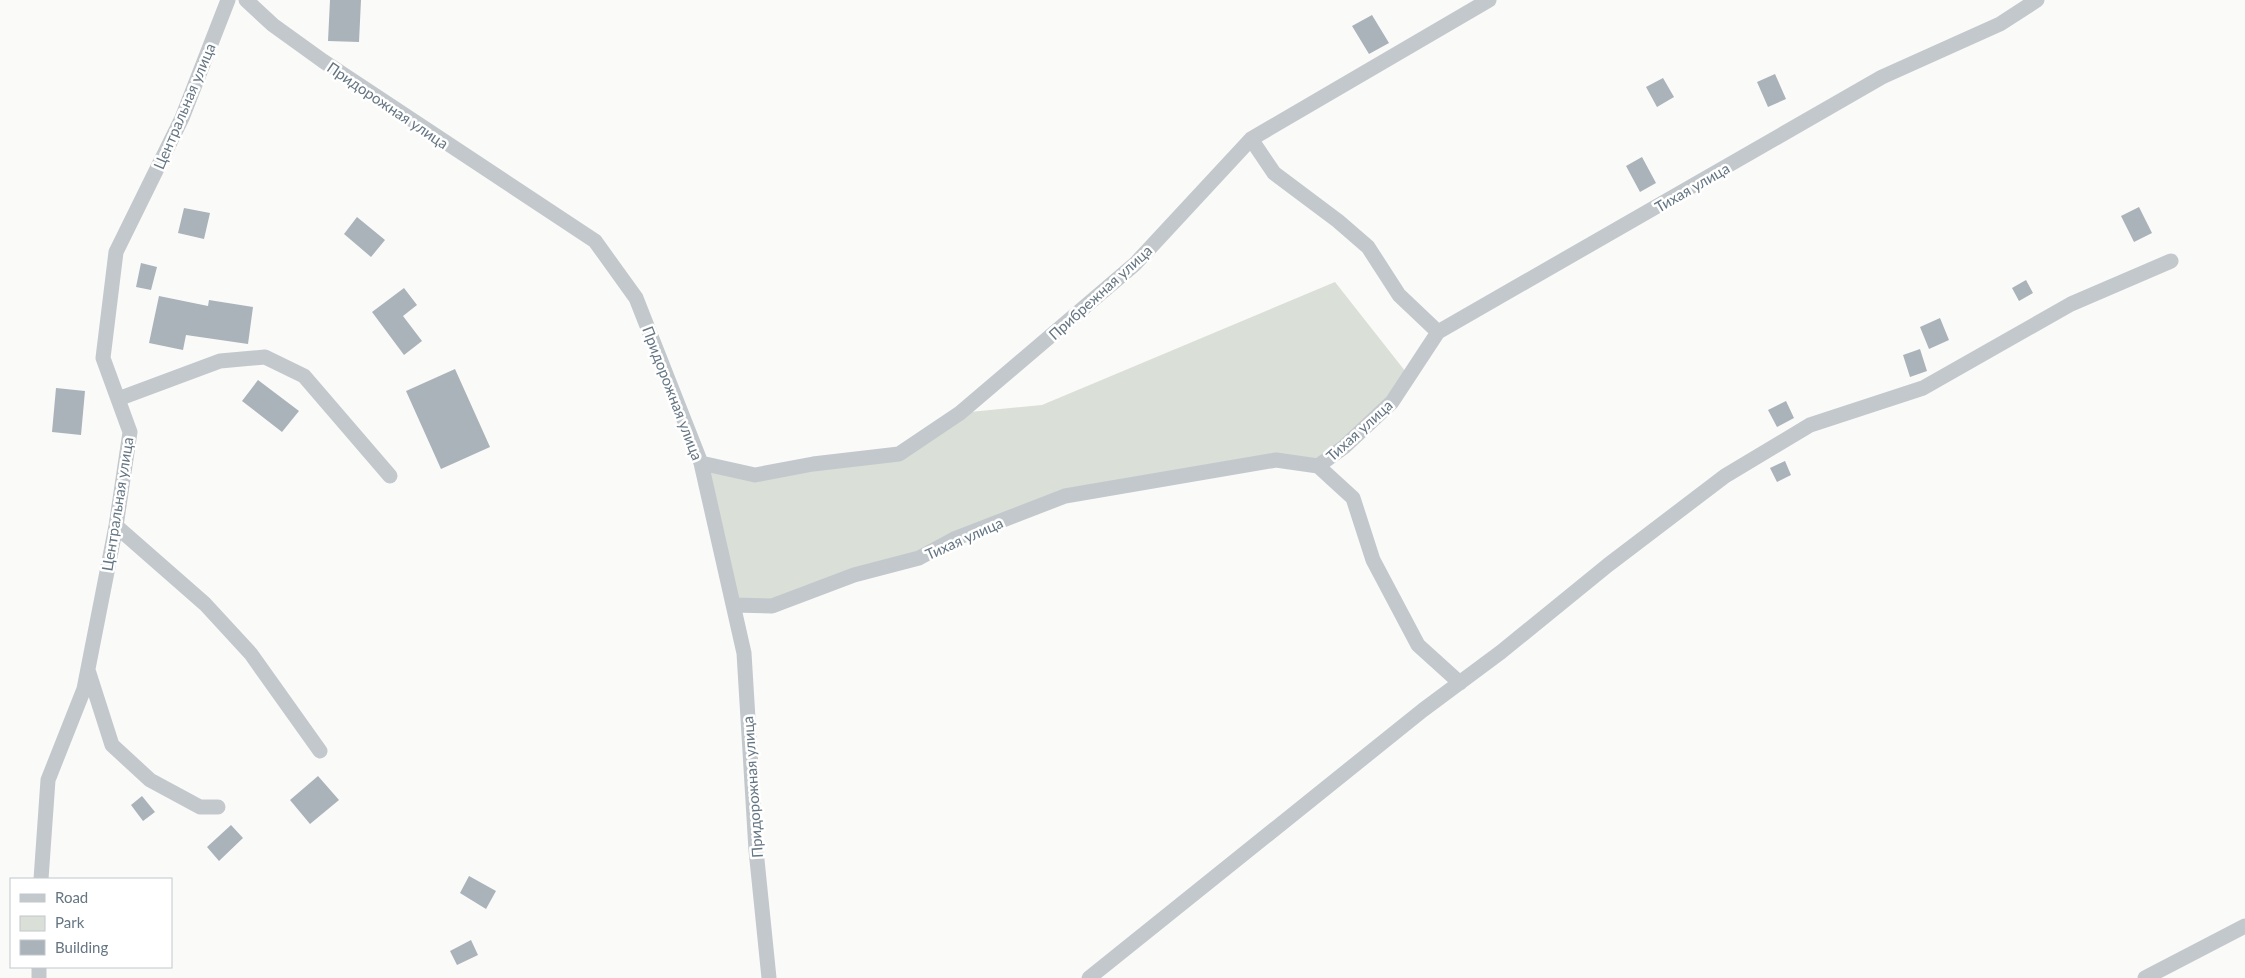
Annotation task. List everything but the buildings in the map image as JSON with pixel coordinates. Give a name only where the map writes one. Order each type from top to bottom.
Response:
[{"type":"street","name":"Центральная улица","points":[[41,878],[48,780],[84,689],[116,526],[130,432],[103,358],[116,252],[182,118],[228,0]]},
{"type":"street","name":"Придорожная улица","points":[[246,0],[273,25],[323,61],[595,241],[636,298],[701,463],[744,653],[756,850],[769,978]]},
{"type":"street","name":"Прибрежная улица","points":[[701,463],[755,475],[813,464],[898,454],[960,413],[1135,264],[1251,139],[1489,0]]},
{"type":"street","name":"Тихая улица","points":[[733,604],[772,606],[854,574],[919,558],[954,539],[1065,496],[1276,460],[1318,466],[1344,447],[1392,402],[1438,332],[1882,77],[2000,24],[2038,0]]},
{"type":"street","points":[[1251,139],[1274,173],[1338,220],[1368,247],[1399,295],[1438,332]]},
{"type":"street","points":[[1089,978],[1608,565],[1725,476],[1810,425],[1924,388],[2071,304],[2171,261]]},
{"type":"street","points":[[118,399],[220,361],[265,357],[304,376],[390,476]]},
{"type":"street","points":[[1318,466],[1353,498],[1373,560],[1418,645],[1460,683]]},
{"type":"street","points":[[116,526],[205,604],[251,654],[320,751]]},
{"type":"street","points":[[88,668],[112,745],[150,780],[200,807],[218,807]]},
{"type":"street","points":[[2145,978],[2245,926]]},
{"type":"green space","points":[[1335,282],[1409,376],[1318,466],[1276,460],[1065,496],[772,606],[733,605],[701,463],[755,475],[898,454],[960,413],[1042,405]]}]
